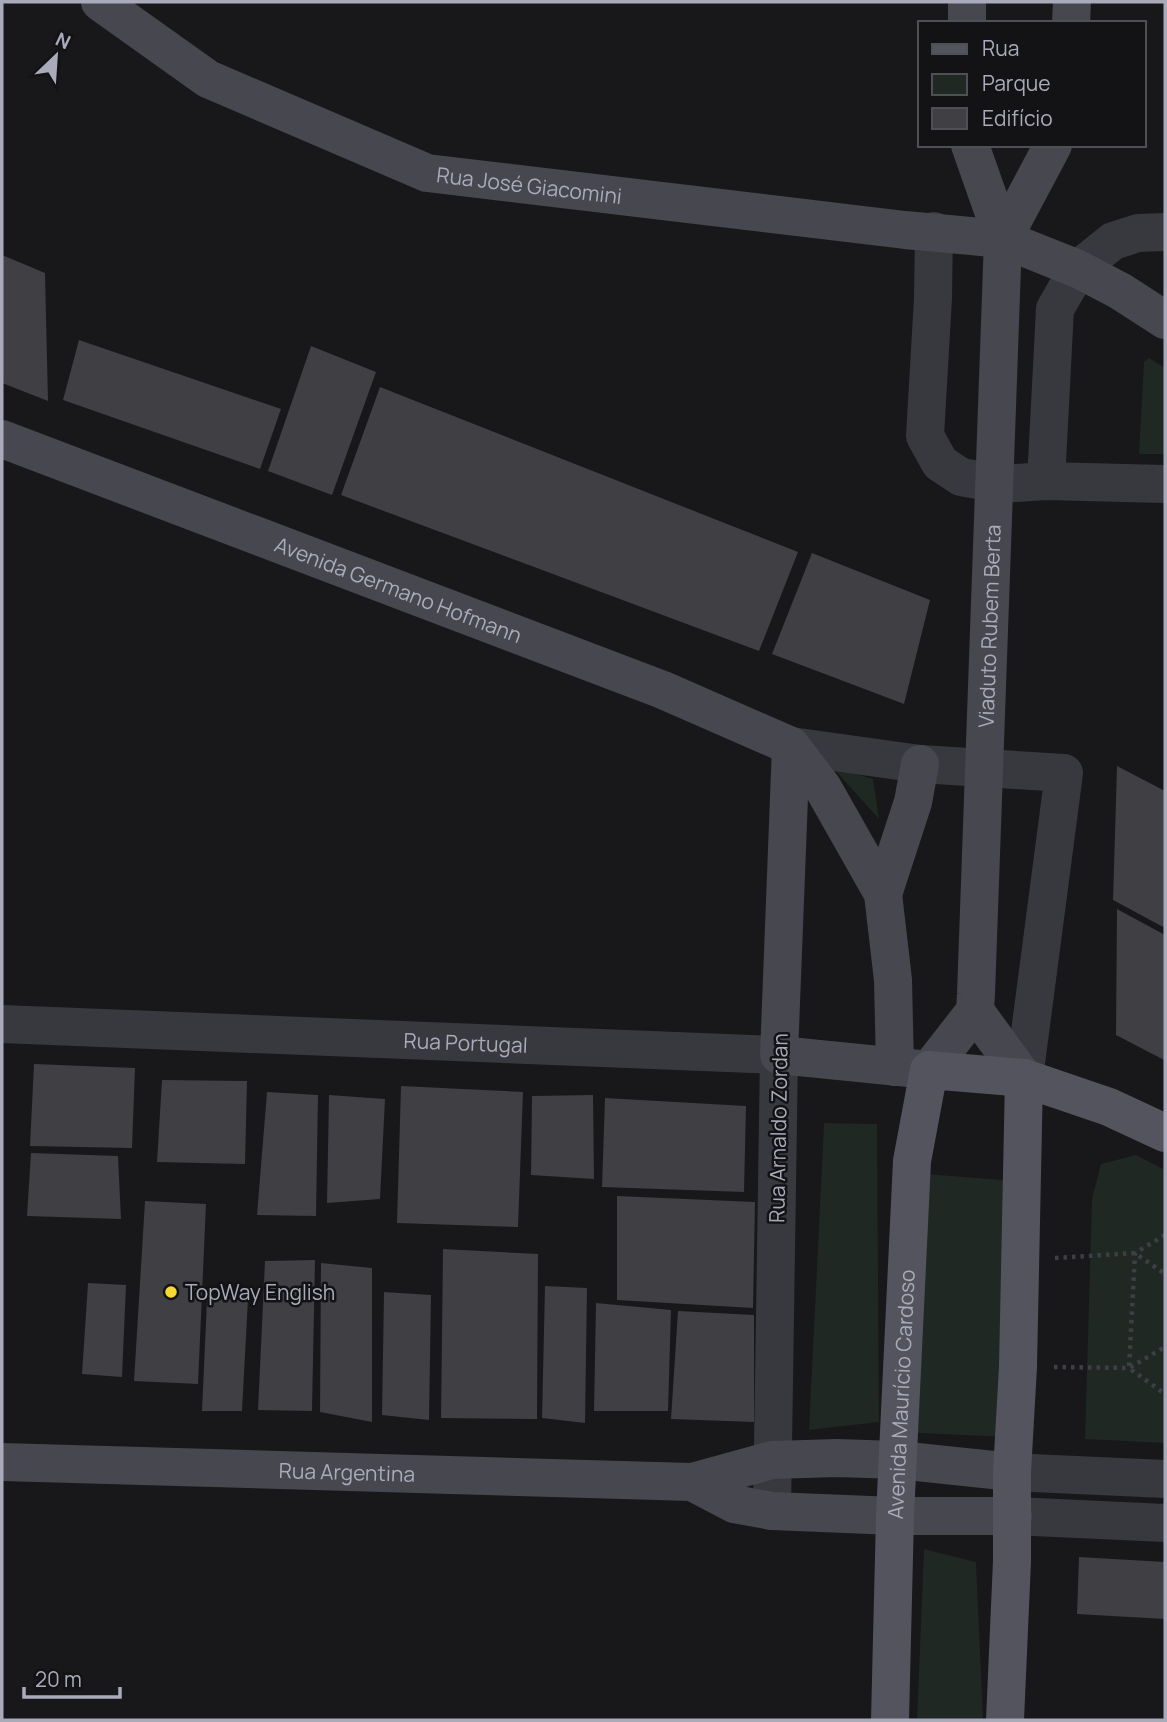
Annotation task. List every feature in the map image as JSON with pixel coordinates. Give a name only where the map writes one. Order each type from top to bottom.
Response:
[{"type":"main road","name":"Rua José Giacomini","points":[[100,2],[208,79],[427,173],[905,230],[1003,239],[1077,269],[1120,291],[1165,320]]},
{"type":"main road","points":[[967,2],[967,21]]},
{"type":"main road","points":[[1071,21],[1072,2]]},
{"type":"main road","points":[[971,147],[1003,239]]},
{"type":"main road","points":[[1003,239],[1052,147]]},
{"type":"main road","name":"Viaduto Rubem Berta","points":[[976,1002],[1003,239]]},
{"type":"main road","name":"Avenida Germano Hofmann","points":[[2,439],[663,690],[790,746]]},
{"type":"main road","points":[[790,746],[823,788],[883,894],[893,980],[912,1069]]},
{"type":"main road","name":"Rua Arnaldo Zordan","points":[[779,1055],[790,746]]},
{"type":"main road","points":[[883,894],[913,802],[920,764]]},
{"type":"main road","points":[[912,1069],[976,1002],[1024,1078],[1018,1367],[1012,1472],[1013,1516],[1005,1720]]},
{"type":"main road","name":"Rua Portugal","points":[[779,1055],[912,1069]]},
{"type":"main road","points":[[912,1069],[1024,1078],[1109,1107],[1165,1133]]},
{"type":"main road","name":"Avenida Maurício Cardoso","points":[[890,1720],[895,1516],[912,1161],[912,1069]]},
{"type":"main road","name":"Rua Argentina","points":[[2,1462],[692,1482],[772,1460],[898,1460],[1012,1472]]},
{"type":"main road","name":"Rua Argentina","points":[[692,1482],[734,1504],[772,1511],[895,1516],[1013,1516]]},
{"type":"street","points":[[934,231],[925,436],[940,463],[961,477],[1000,484],[1046,481],[1165,484]]},
{"type":"street","points":[[1046,481],[1055,309],[1077,269],[1113,241],[1138,233],[1165,232]]},
{"type":"street","points":[[790,746],[920,764],[1064,773],[1024,1078]]},
{"type":"street","name":"Rua Portugal","points":[[2,1024],[779,1055]]},
{"type":"street","name":"Rua Arnaldo Zordan","points":[[772,1511],[779,1055]]},
{"type":"street","points":[[1012,1472],[1165,1479]]},
{"type":"street","points":[[1013,1516],[1165,1523]]},
{"type":"path","points":[[1019,1260],[1135,1253],[1165,1236]]},
{"type":"path","points":[[1135,1253],[1165,1274]]},
{"type":"path","points":[[1129,1368],[1135,1253]]},
{"type":"path","points":[[1018,1367],[1129,1368],[1165,1347]]},
{"type":"path","points":[[1129,1368],[1165,1394]]},
{"type":"green space","points":[[1149,358],[1165,368],[1165,454],[1139,454],[1144,362]]},
{"type":"green space","points":[[833,768],[873,779],[879,819]]},
{"type":"green space","points":[[824,1123],[877,1124],[879,1422],[809,1430]]},
{"type":"green space","points":[[1136,1155],[1165,1170],[1165,1443],[1085,1439],[1092,1199],[1101,1164]]},
{"type":"green space","points":[[926,1174],[1003,1180],[1007,1437],[918,1433]]},
{"type":"green space","points":[[924,1549],[976,1562],[983,1720],[917,1720]]},
{"type":"building","points":[[2,255],[45,273],[48,401],[2,383]]},
{"type":"building","points":[[79,340],[281,409],[260,469],[63,400]]},
{"type":"building","points":[[311,346],[376,372],[332,495],[268,471]]},
{"type":"building","points":[[380,387],[798,552],[759,651],[341,495]]},
{"type":"building","points":[[812,553],[930,600],[904,704],[772,654]]},
{"type":"building","points":[[1117,766],[1165,791],[1165,928],[1113,900]]},
{"type":"building","points":[[1117,909],[1165,935],[1164,1060],[1116,1035]]},
{"type":"building","points":[[34,1064],[135,1068],[132,1148],[30,1146]]},
{"type":"building","points":[[162,1080],[247,1081],[245,1164],[157,1162]]},
{"type":"building","points":[[401,1086],[523,1092],[518,1227],[397,1223]]},
{"type":"building","points":[[267,1092],[318,1095],[316,1216],[257,1215]]},
{"type":"building","points":[[329,1095],[385,1099],[380,1199],[327,1203]]},
{"type":"building","points":[[593,1095],[594,1179],[531,1175],[532,1096]]},
{"type":"building","points":[[605,1098],[746,1106],[744,1192],[602,1187]]},
{"type":"building","points":[[31,1153],[118,1156],[121,1219],[27,1216]]},
{"type":"building","points":[[617,1196],[755,1202],[753,1308],[617,1300]]},
{"type":"building","name":"TopWay English","points":[[145,1201],[206,1204],[198,1384],[134,1381]]},
{"type":"building","points":[[443,1249],[538,1254],[537,1419],[441,1418]]},
{"type":"building","points":[[315,1260],[312,1411],[258,1410],[265,1261]]},
{"type":"building","points":[[321,1263],[372,1268],[372,1422],[320,1412]]},
{"type":"building","points":[[88,1283],[126,1285],[122,1377],[82,1374]]},
{"type":"building","points":[[545,1286],[587,1288],[585,1423],[542,1418]]},
{"type":"building","points":[[384,1292],[431,1295],[429,1420],[382,1415]]},
{"type":"building","points":[[248,1299],[242,1411],[202,1411],[207,1300]]},
{"type":"building","points":[[596,1303],[671,1310],[668,1411],[594,1411]]},
{"type":"building","points":[[678,1311],[754,1315],[754,1422],[671,1419]]},
{"type":"building","points":[[1079,1557],[1165,1562],[1165,1619],[1077,1614]]},
{"type":"place","name":"TopWay English","points":[[171,1292]]}]
